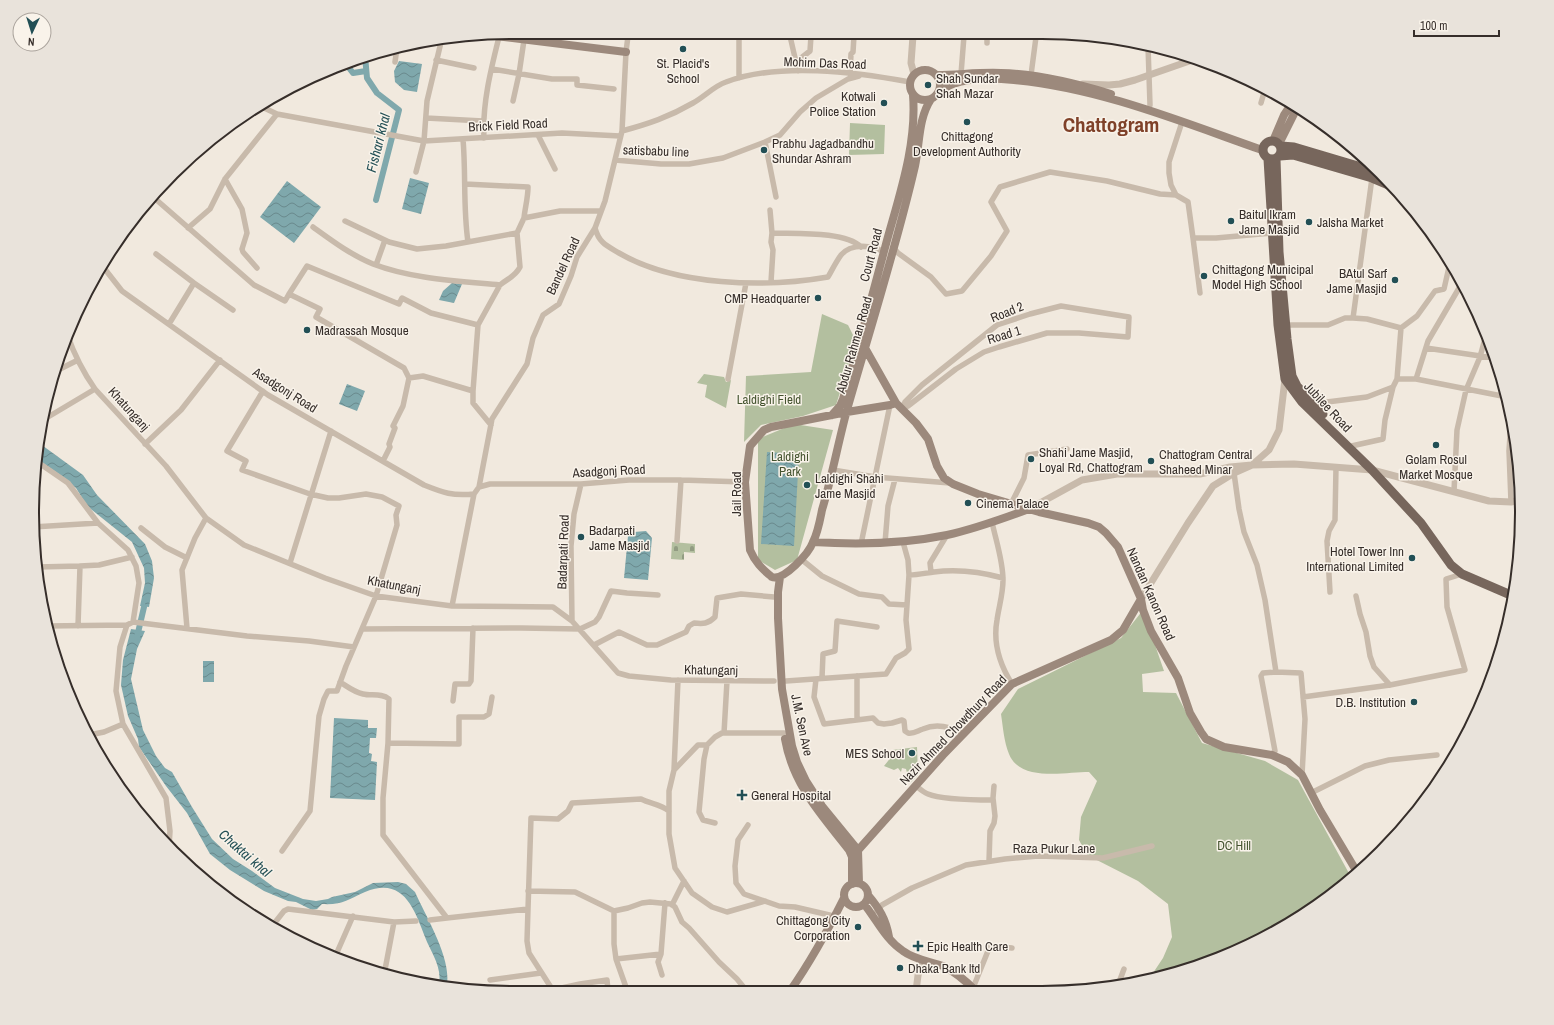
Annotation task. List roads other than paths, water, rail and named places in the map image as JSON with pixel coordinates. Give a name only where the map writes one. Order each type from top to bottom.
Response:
[{"type":"main road","points":[[526,39],[626,52]]},
{"type":"main road","points":[[923,70],[928,70],[937,75],[1000,73],[1031,75],[1077,83],[1150,105],[1263,148],[1137,106],[1078,90],[1034,82],[995,78],[954,83],[947,86],[931,99],[925,100],[919,99],[913,95],[910,82],[914,74],[923,70]]},
{"type":"main road","points":[[937,75],[940,82],[938,94]]},
{"type":"main road","name":"Court Road","points":[[832,415],[840,406],[843,399],[861,340],[909,154],[914,108],[913,95]]},
{"type":"main road","name":"Abdur Rahman Road","points":[[776,577],[801,559],[813,542],[915,165],[922,119],[926,106],[931,99]]},
{"type":"main road","points":[[1288,109],[1284,115],[1276,151],[1282,325],[1292,376],[1297,386],[1313,408]]},
{"type":"main road","points":[[1276,151],[1295,113]]},
{"type":"main road","points":[[1276,151],[1267,142],[1263,148],[1264,156],[1276,151],[1294,147],[1372,174]]},
{"type":"main road","name":"Jubilee Road","points":[[1276,151],[1272,233],[1282,325],[1285,379],[1302,402],[1313,408],[1376,472],[1422,523],[1451,565],[1462,574],[1508,594]]},
{"type":"main road","points":[[865,348],[898,405],[928,439],[940,473],[951,483]]},
{"type":"main road","name":"Jail Road","points":[[776,577],[760,567],[750,550],[743,482],[750,446],[764,430],[771,427],[847,412],[898,405]]},
{"type":"main road","points":[[1376,472],[1424,517],[1457,565],[1509,589]]},
{"type":"main road","name":"Nandan Kanon Road","points":[[951,483],[978,494],[1011,504],[1099,527],[1110,537],[1118,547],[1141,599],[1143,610],[1151,631],[1171,663],[1178,678],[1190,713],[1206,739],[1224,747],[1272,755],[1288,762],[1302,775],[1355,867]]},
{"type":"main road","points":[[813,542],[861,544],[903,542],[947,534],[992,522],[1029,509]]},
{"type":"main road","name":"J.M. Sen Ave","points":[[776,577],[774,597],[777,681],[789,758],[799,782],[810,799],[849,850],[852,857]]},
{"type":"main road","name":"J.M. Sen Ave","points":[[776,577],[782,689],[792,746],[797,762],[806,781],[822,806],[858,850]]},
{"type":"main road","name":"Nazir Ahmed Chowdhury Road","points":[[852,857],[915,785],[1012,684],[1111,640],[1123,630],[1141,599]]},
{"type":"main road","points":[[856,884],[858,850]]},
{"type":"main road","points":[[852,857],[856,884]]},
{"type":"main road","points":[[800,986],[828,940],[845,900],[846,888],[856,884],[866,889],[876,912]]},
{"type":"main road","points":[[845,900],[853,907],[857,907],[864,904],[868,895]]},
{"type":"main road","points":[[864,904],[885,920],[889,940],[904,952],[920,960],[941,965],[950,970],[970,986]]},
{"type":"main road","points":[[793,986],[837,917]]},
{"type":"street","points":[[484,138],[483,121],[498,39]]},
{"type":"street","points":[[513,101],[526,39]]},
{"type":"street","name":"Bandel Road","points":[[452,606],[474,494],[479,487],[492,419],[527,364],[533,338],[543,315],[559,304],[577,257],[595,228],[605,201],[621,134],[628,39]]},
{"type":"street","points":[[739,39],[740,78]]},
{"type":"street","points":[[791,39],[798,71]]},
{"type":"street","points":[[796,62],[810,51],[811,39]]},
{"type":"street","points":[[850,74],[854,39]]},
{"type":"street","points":[[913,39],[911,63],[914,74]]},
{"type":"street","points":[[961,74],[964,39]]},
{"type":"street","points":[[1031,75],[1036,39]]},
{"type":"street","points":[[416,172],[424,141],[428,101],[440,45]]},
{"type":"street","points":[[1148,51],[1150,105]]},
{"type":"street","points":[[395,62],[396,54]]},
{"type":"street","points":[[436,60],[474,68]]},
{"type":"street","points":[[1077,83],[1109,85],[1135,80],[1187,62]]},
{"type":"street","points":[[492,69],[552,78],[577,79],[577,85],[614,89]]},
{"type":"street","name":"Mohim Das Road","points":[[621,134],[656,121],[694,103],[724,82],[740,78],[798,71],[863,75],[910,82]]},
{"type":"street","name":"satisbabu line","points":[[615,160],[661,164],[689,164],[723,158],[780,135],[800,112],[816,98],[848,79],[863,75]]},
{"type":"street","points":[[1261,103],[1263,94]]},
{"type":"street","name":"Brick Field Road","points":[[266,109],[277,114],[424,141],[562,133],[621,134]]},
{"type":"street","points":[[188,228],[210,208],[225,179],[277,114]]},
{"type":"street","points":[[426,118],[483,121]]},
{"type":"street","points":[[1176,196],[1171,185],[1169,173],[1170,162],[1182,122]]},
{"type":"street","points":[[538,135],[554,169]]},
{"type":"street","points":[[463,139],[465,184],[464,213],[468,242]]},
{"type":"street","points":[[765,142],[776,197]]},
{"type":"street","points":[[893,247],[898,253],[931,277],[946,294],[962,290],[991,256],[1007,231],[991,202],[1000,186],[1050,172],[1107,181],[1160,194],[1176,196],[1188,202],[1200,293]]},
{"type":"street","points":[[1353,318],[1375,177]]},
{"type":"street","points":[[225,179],[242,209],[247,233],[242,249],[243,252],[257,268]]},
{"type":"street","points":[[465,184],[528,188],[528,202],[525,205],[524,218],[517,233],[520,268],[513,277],[500,285],[478,325],[472,391],[473,403],[491,425]]},
{"type":"street","points":[[157,200],[254,285],[285,301],[307,266],[399,304],[402,298],[431,312],[478,325]]},
{"type":"street","points":[[770,210],[772,233],[771,242],[773,250],[771,282]]},
{"type":"street","points":[[524,218],[560,212],[601,211]]},
{"type":"street","points":[[345,221],[385,240],[418,249],[446,246],[517,233]]},
{"type":"street","points":[[313,227],[333,242],[376,265],[420,276],[500,285]]},
{"type":"street","points":[[595,228],[598,239],[635,262],[671,274],[714,281],[800,282],[828,277],[842,253],[850,249],[861,246],[872,246],[884,252]]},
{"type":"street","points":[[772,233],[833,235],[856,242],[861,246]]},
{"type":"street","points":[[1193,238],[1216,238],[1272,233]]},
{"type":"street","points":[[376,265],[385,240]]},
{"type":"street","points":[[156,254],[233,310]]},
{"type":"street","name":"Asadgonj Road","points":[[106,270],[122,291],[263,391],[424,485],[445,494],[474,494]]},
{"type":"street","points":[[1350,446],[1383,439],[1385,420],[1393,387],[1397,379],[1401,328],[1417,316],[1435,291],[1444,289],[1448,270]]},
{"type":"street","points":[[728,378],[746,282]]},
{"type":"street","points":[[168,324],[194,283]]},
{"type":"street","points":[[1416,379],[1428,341],[1459,289]]},
{"type":"street","points":[[289,294],[320,309],[316,317],[404,368],[409,378],[403,406],[393,426],[395,428],[389,444],[390,448],[383,461]]},
{"type":"street","name":"Road 2","points":[[898,405],[997,325],[1030,314],[1062,306],[1129,317],[1128,329]]},
{"type":"street","points":[[1282,325],[1328,325],[1345,318],[1353,318],[1367,319],[1401,328]]},
{"type":"street","name":"Road 1","points":[[898,405],[908,406],[956,369],[984,352],[1047,333],[1079,333],[1128,337],[1128,329]]},
{"type":"street","points":[[1454,491],[1457,430],[1466,390],[1480,357],[1484,343]]},
{"type":"street","name":"Khatunganj","points":[[70,344],[88,379],[95,389],[166,466],[206,518],[244,545],[376,596],[452,606],[553,607],[580,629],[618,673],[640,677],[678,680],[774,681]]},
{"type":"street","points":[[1426,348],[1489,358]]},
{"type":"street","points":[[62,368],[78,360]]},
{"type":"street","points":[[145,444],[181,410],[220,360]]},
{"type":"street","points":[[409,378],[423,376],[472,391]]},
{"type":"street","points":[[1141,599],[1188,523],[1214,486],[1234,473],[1252,465],[1264,457],[1269,450],[1279,430],[1285,379]]},
{"type":"street","points":[[1397,379],[1416,379],[1500,396]]},
{"type":"street","points":[[1313,408],[1327,402],[1367,397],[1393,387]]},
{"type":"street","points":[[49,417],[95,389]]},
{"type":"street","points":[[263,391],[227,451],[246,462],[242,470],[310,494],[328,498],[366,494],[382,497],[399,506],[396,515],[397,525],[376,596],[354,647],[338,691],[328,691],[319,716],[310,811],[282,851]]},
{"type":"street","points":[[861,544],[875,476],[898,405]]},
{"type":"street","points":[[290,564],[330,431]]},
{"type":"street","points":[[1510,442],[1511,502]]},
{"type":"street","points":[[1011,504],[1024,478],[1028,455],[1067,449]]},
{"type":"street","points":[[1029,509],[1082,480],[1117,474],[1200,474],[1230,467],[1294,464],[1376,472],[1489,500],[1515,501]]},
{"type":"street","points":[[42,465],[68,483],[98,523],[128,550],[136,566],[139,583],[135,623]]},
{"type":"street","points":[[1330,592],[1327,541],[1328,531],[1335,520],[1336,467]]},
{"type":"street","points":[[833,470],[875,476],[951,483]]},
{"type":"street","points":[[1234,473],[1244,532],[1259,572],[1276,672]]},
{"type":"street","points":[[885,543],[888,506],[895,478]]},
{"type":"street","name":"Asadgonj Road","points":[[479,487],[490,484],[581,484],[629,480],[743,482]]},
{"type":"street","points":[[677,540],[681,480]]},
{"type":"street","name":"Badarpati Road","points":[[572,621],[571,546],[574,514],[581,484]]},
{"type":"street","points":[[187,628],[182,570],[195,538],[206,518]]},
{"type":"street","points":[[992,522],[1003,578],[1003,592],[997,618],[995,639],[1006,674],[1012,684]]},
{"type":"street","points":[[39,527],[98,523]]},
{"type":"street","points":[[141,528],[165,547],[187,558]]},
{"type":"street","points":[[931,572],[930,562],[947,534]]},
{"type":"street","points":[[786,681],[886,674],[896,658],[909,649],[906,605],[909,575],[908,560],[903,542]]},
{"type":"street","points":[[42,566],[80,566],[104,564],[132,557]]},
{"type":"street","points":[[801,559],[822,576],[859,594],[882,597],[889,604],[906,605]]},
{"type":"street","points":[[78,626],[80,566]]},
{"type":"street","points":[[909,575],[931,572],[966,571],[986,573],[1003,578]]},
{"type":"street","points":[[1303,697],[1390,685],[1465,670],[1446,607],[1446,579],[1462,574]]},
{"type":"street","points":[[363,629],[580,629],[595,622],[599,617],[611,591],[658,595]]},
{"type":"street","points":[[594,644],[618,632],[647,645],[657,645],[686,632],[689,626],[694,623],[705,624],[710,622],[715,617],[717,598],[741,594],[774,597]]},
{"type":"street","points":[[1356,596],[1374,667],[1390,685]]},
{"type":"street","points":[[877,627],[837,621],[835,651],[822,654],[819,678],[814,697],[824,724],[873,718],[878,723],[884,724],[904,720],[905,731],[910,734],[924,728],[937,726],[954,729],[963,734]]},
{"type":"street","points":[[53,626],[127,625],[135,623],[154,624],[247,636],[309,641],[354,647]]},
{"type":"street","points":[[127,625],[120,647],[116,691],[123,724],[166,798],[170,838]]},
{"type":"street","points":[[453,701],[455,684],[469,684],[471,682],[473,628]]},
{"type":"street","points":[[1272,755],[1275,752],[1261,676],[1263,673],[1276,672],[1301,673],[1305,719],[1302,775]]},
{"type":"street","points":[[857,676],[857,720]]},
{"type":"street","points":[[678,680],[674,770],[670,791],[669,811],[669,834],[675,868],[692,893],[712,907],[728,912],[765,902]]},
{"type":"street","points":[[724,733],[727,681]]},
{"type":"street","points":[[340,682],[354,691],[389,698],[388,743],[383,798],[383,835],[447,918]]},
{"type":"street","points":[[388,743],[459,744],[459,717],[484,717],[489,714],[492,697]]},
{"type":"street","points":[[94,733],[104,732],[123,724]]},
{"type":"street","points":[[715,823],[703,820],[700,812],[707,745],[715,737],[724,733],[784,733]]},
{"type":"street","points":[[674,770],[698,745],[707,745]]},
{"type":"street","points":[[1312,793],[1365,766],[1389,760],[1437,755]]},
{"type":"street","points":[[915,785],[928,794],[934,796],[962,800],[993,800]]},
{"type":"street","points":[[989,861],[990,832],[994,825],[995,816],[993,800],[994,786]]},
{"type":"street","points":[[550,986],[529,952],[527,941],[531,818],[558,819],[568,811],[572,803],[641,799],[651,804],[659,804],[669,811]]},
{"type":"street","points":[[748,825],[738,840],[735,866],[736,883],[744,894],[779,906],[795,907],[837,917]]},
{"type":"street","name":"Raza Pukur Lane","points":[[876,912],[882,905],[912,888],[966,865],[1038,856],[1103,858],[1152,846]]},
{"type":"street","points":[[672,905],[684,881]]},
{"type":"street","points":[[528,891],[575,892],[614,911],[650,902],[672,905],[675,907],[682,922],[743,986]]},
{"type":"street","points":[[662,975],[658,962],[661,954],[665,903]]},
{"type":"street","points":[[430,920],[528,909]]},
{"type":"street","points":[[275,922],[284,911],[288,910],[353,916],[394,922],[416,921]]},
{"type":"street","points":[[614,911],[613,932],[616,959],[626,986]]},
{"type":"street","points":[[337,952],[353,916]]},
{"type":"street","points":[[385,969],[394,922]]},
{"type":"street","points":[[976,986],[990,946],[1012,948]]},
{"type":"street","points":[[616,959],[661,954]]},
{"type":"street","points":[[917,986],[920,960]]},
{"type":"street","points":[[1120,979],[1124,969]]},
{"type":"street","points":[[490,980],[541,973]]},
{"type":"street","points":[[571,986],[607,980],[608,986]]},
{"type":"water","points":[[399,61],[422,64],[417,92],[404,90],[395,82],[394,71]]},
{"type":"water","points":[[410,178],[429,183],[421,214],[402,209]]},
{"type":"water","points":[[287,181],[321,207],[294,243],[260,217]]},
{"type":"water","points":[[452,283],[462,284],[454,303],[439,300],[443,291]]},
{"type":"water","points":[[347,384],[365,391],[357,411],[339,404]]},
{"type":"water","points":[[44,446],[83,475],[97,495],[145,544],[152,561],[154,578],[149,607],[140,606],[145,583],[144,568],[132,542],[87,506],[76,488],[42,462]]},
{"type":"water","points":[[767,452],[799,454],[794,546],[761,544]]},
{"type":"water","points":[[646,531],[652,538],[648,580],[624,578],[628,536],[634,532]]},
{"type":"water","points":[[131,629],[145,631],[137,649],[131,679],[143,730],[156,756],[165,768],[172,772],[212,839],[233,859],[275,888],[303,899],[316,901],[328,899],[355,892],[373,883],[398,882],[406,884],[415,892],[438,940],[446,966],[447,981],[439,980],[436,961],[416,915],[405,898],[398,892],[389,888],[378,888],[340,903],[322,904],[317,909],[312,910],[296,902],[288,901],[264,891],[230,870],[210,854],[187,813],[139,747],[138,739],[128,716],[121,685],[123,660]]},
{"type":"water","points":[[203,661],[214,661],[214,682],[203,682]]},
{"type":"water","points":[[334,718],[368,720],[368,728],[377,728],[376,738],[370,738],[369,753],[372,754],[371,761],[377,762],[375,800],[330,798]]},
{"type":"waterway","name":"Fishari khal","points":[[366,62],[367,78],[377,93],[399,110],[376,200]]},
{"type":"waterway","points":[[349,68],[353,73],[366,71]]},
{"type":"waterway","name":"Chaktai khal","points":[[137,637],[144,607]]},
{"type":"place","name":"St. Placid's School","points":[[683,49]]},
{"type":"place","name":"Shah Sundar Shah Mazar","points":[[928,85]]},
{"type":"place","name":"Kotwali Police Station","points":[[884,103]]},
{"type":"place","name":"Chittagong Development Authority","points":[[967,122]]},
{"type":"place","name":"Prabhu Jagadbandhu Shundar Ashram","points":[[764,150]]},
{"type":"place","name":"Baitul Ikram Jame Masjid","points":[[1231,221]]},
{"type":"place","name":"Jalsha Market","points":[[1309,222]]},
{"type":"place","name":"Chittagong Municipal Model High School","points":[[1204,276]]},
{"type":"place","name":"BAtul Sarf Jame Masjid","points":[[1395,280]]},
{"type":"place","name":"CMP Headquarter","points":[[818,298]]},
{"type":"place","name":"Madrassah Mosque","points":[[307,330]]},
{"type":"place","name":"Golam Rosul Market Mosque","points":[[1436,445]]},
{"type":"place","name":"Shahi Jame Masjid, Loyal Rd, Chattogram","points":[[1031,459]]},
{"type":"place","name":"Chattogram Central Shaheed Minar","points":[[1151,461]]},
{"type":"place","name":"Laldighi Shahi Jame Masjid","points":[[807,485]]},
{"type":"place","name":"Cinema Palace","points":[[968,503]]},
{"type":"place","name":"Badarpati Jame Masjid","points":[[581,537]]},
{"type":"place","name":"Hotel Tower Inn International Limited","points":[[1412,558]]},
{"type":"place","name":"D.B. Institution","points":[[1414,702]]},
{"type":"place","name":"MES School","points":[[912,753]]},
{"type":"place","name":"General Hospital","points":[[742,795]]},
{"type":"place","name":"Chittagong City Corporation","points":[[858,927]]},
{"type":"place","name":"Epic Health Care","points":[[918,946]]},
{"type":"place","name":"Dhaka Bank ltd","points":[[900,968]]},
{"type":"district","name":"Chattogram","points":[[1111,124]]},
{"type":"park label","name":"Laldighi Field","points":[[769,399]]},
{"type":"park label","name":"Laldighi Park","points":[[790,464]]},
{"type":"park label","name":"DC Hill","points":[[1234,845]]}]
